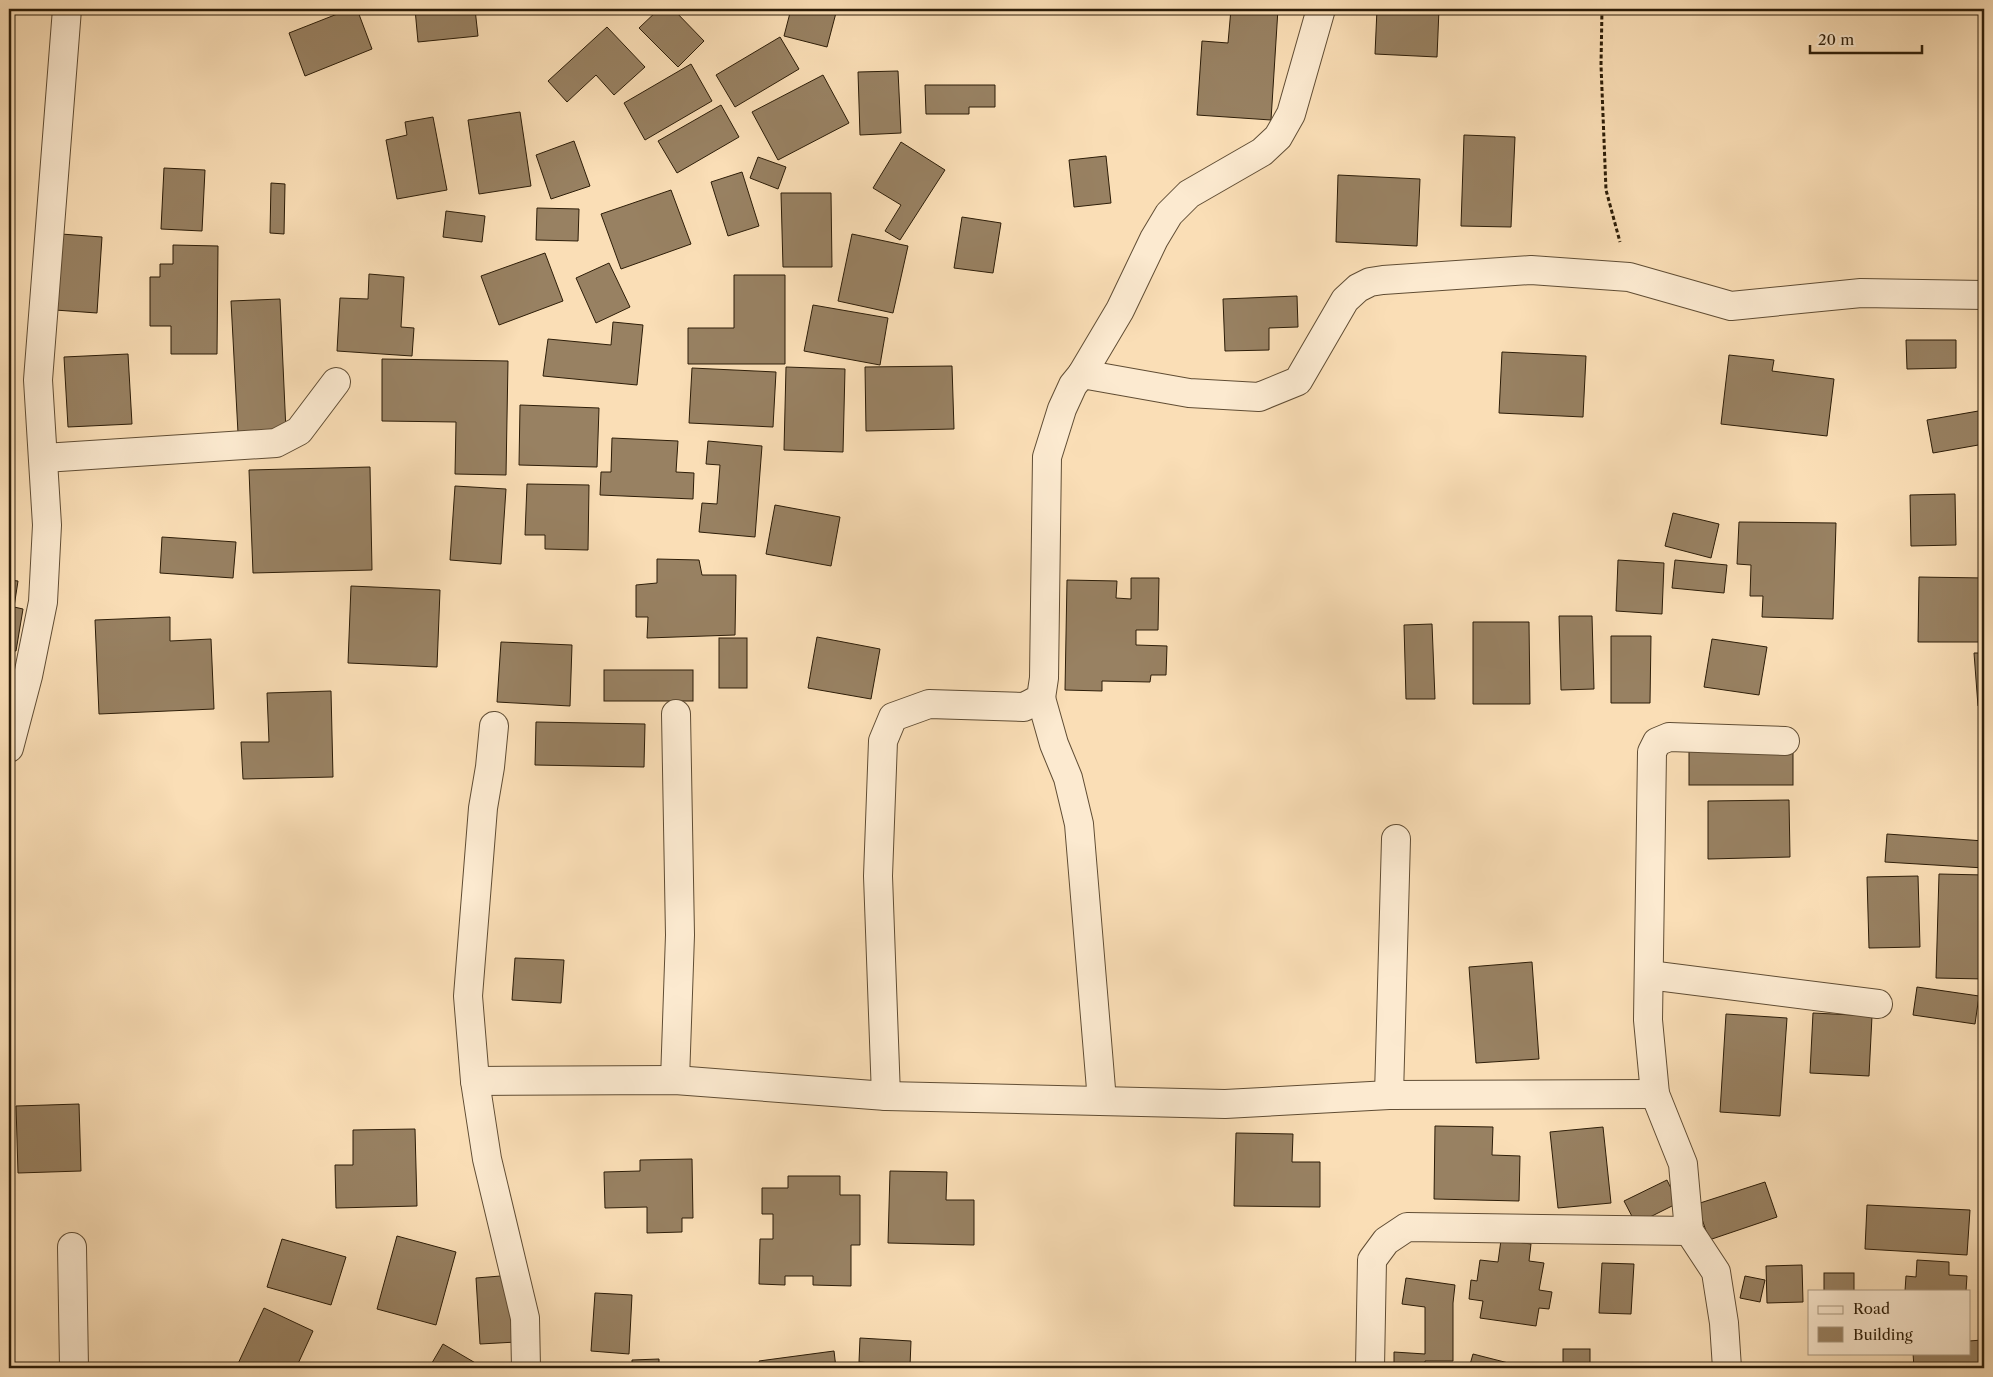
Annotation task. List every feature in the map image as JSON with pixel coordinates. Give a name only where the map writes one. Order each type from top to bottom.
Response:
[{"type":"street","points":[[9,748],[28,676],[43,602],[47,525],[38,380],[67,9]]},
{"type":"street","points":[[1102,1101],[1079,824],[1068,778],[1054,744],[1041,698],[1044,678],[1047,457],[1062,409],[1073,385],[1082,374],[1120,310],[1154,239],[1169,214],[1189,194],[1262,152],[1278,137],[1291,114],[1321,9]]},
{"type":"street","points":[[1082,374],[1189,394],[1259,397],[1298,381],[1345,300],[1358,288],[1370,282],[1531,270],[1629,277],[1731,306],[1861,293],[1984,295]]},
{"type":"street","points":[[44,458],[276,443],[299,431],[336,382]]},
{"type":"street","points":[[886,1096],[878,876],[883,740],[893,717],[929,704],[1024,707],[1041,698]]},
{"type":"street","points":[[674,1080],[680,935],[676,714]]},
{"type":"street","points":[[494,726],[483,808],[468,996],[475,1081],[488,1159],[525,1318],[526,1368]]},
{"type":"street","points":[[1728,1368],[1724,1323],[1716,1272],[1689,1231],[1683,1164],[1655,1094],[1648,1020],[1652,752],[1657,742],[1669,737],[1785,740]]},
{"type":"street","points":[[1389,1095],[1396,839]]},
{"type":"street","points":[[1649,975],[1878,1004]]},
{"type":"street","points":[[475,1081],[674,1080],[886,1096],[1225,1104],[1389,1095],[1655,1094]]},
{"type":"street","points":[[1370,1368],[1372,1260],[1386,1240],[1407,1228],[1689,1231]]},
{"type":"street","points":[[72,1247],[74,1368]]},
{"type":"path","points":[[1602,9],[1601,65],[1606,190],[1629,277]]},
{"type":"building","points":[[350,9],[357,9],[372,49],[305,76],[289,33]]},
{"type":"building","points":[[415,9],[475,9],[478,36],[418,42]]},
{"type":"building","points":[[659,9],[673,9],[704,41],[678,67],[639,28]]},
{"type":"building","points":[[791,9],[837,9],[827,47],[784,36]]},
{"type":"building","points":[[972,9],[1022,9],[1021,13],[972,11]]},
{"type":"building","points":[[1231,9],[1278,9],[1271,120],[1197,115],[1202,41],[1228,43]]},
{"type":"building","points":[[1377,9],[1439,9],[1437,57],[1375,54]]},
{"type":"building","points":[[607,27],[645,67],[614,95],[596,75],[567,102],[548,81]]},
{"type":"building","points":[[780,37],[799,69],[735,107],[716,75]]},
{"type":"building","points":[[691,64],[712,101],[645,140],[624,103]]},
{"type":"building","points":[[898,71],[901,133],[860,135],[858,72]]},
{"type":"building","points":[[823,75],[849,123],[778,160],[752,112]]},
{"type":"building","points":[[925,85],[995,85],[995,107],[969,107],[969,114],[926,114]]},
{"type":"building","points":[[721,105],[739,137],[677,173],[658,141]]},
{"type":"building","points":[[520,112],[531,186],[479,194],[468,120]]},
{"type":"building","points":[[433,117],[447,190],[397,199],[386,140],[407,135],[405,122]]},
{"type":"building","points":[[1464,135],[1515,137],[1511,227],[1461,226]]},
{"type":"building","points":[[574,141],[590,186],[551,199],[536,155]]},
{"type":"building","points":[[901,142],[945,170],[900,240],[885,231],[901,205],[873,188]]},
{"type":"building","points":[[1106,156],[1111,203],[1074,207],[1069,160]]},
{"type":"building","points":[[758,157],[786,167],[778,189],[750,178]]},
{"type":"building","points":[[164,168],[205,170],[202,231],[161,229]]},
{"type":"building","points":[[742,172],[759,226],[728,236],[711,182]]},
{"type":"building","points":[[1338,175],[1420,179],[1417,246],[1336,242]]},
{"type":"building","points":[[271,183],[285,184],[284,234],[270,233]]},
{"type":"building","points":[[671,190],[691,244],[621,269],[601,214]]},
{"type":"building","points":[[781,193],[831,193],[832,267],[783,267]]},
{"type":"building","points":[[537,208],[579,209],[578,241],[536,240]]},
{"type":"building","points":[[446,211],[485,216],[482,242],[443,237]]},
{"type":"building","points":[[962,217],[1001,223],[993,273],[954,268]]},
{"type":"building","points":[[61,234],[102,237],[97,313],[55,310]]},
{"type":"building","points":[[852,234],[908,246],[893,313],[838,301]]},
{"type":"building","points":[[173,245],[218,246],[217,354],[171,354],[171,326],[150,326],[150,277],[160,277],[160,264],[173,264]]},
{"type":"building","points":[[545,253],[563,301],[499,325],[481,276]]},
{"type":"building","points":[[609,263],[630,307],[596,323],[576,278]]},
{"type":"building","points":[[369,274],[404,277],[401,327],[414,328],[412,356],[337,351],[340,298],[368,299]]},
{"type":"building","points":[[734,275],[785,275],[785,364],[688,364],[688,328],[734,328]]},
{"type":"building","points":[[1297,296],[1298,327],[1269,328],[1269,350],[1225,351],[1223,299]]},
{"type":"building","points":[[280,299],[286,431],[238,433],[231,301]]},
{"type":"building","points":[[813,305],[888,318],[880,365],[804,351]]},
{"type":"building","points":[[613,322],[643,325],[637,385],[543,376],[548,339],[611,345]]},
{"type":"building","points":[[1906,340],[1956,340],[1956,368],[1907,369]]},
{"type":"building","points":[[1502,352],[1586,356],[1583,417],[1499,413]]},
{"type":"building","points":[[128,354],[132,424],[68,427],[64,357]]},
{"type":"building","points":[[1729,355],[1774,360],[1772,371],[1834,379],[1827,436],[1721,424]]},
{"type":"building","points":[[382,359],[508,361],[506,475],[455,474],[456,422],[382,421]]},
{"type":"building","points":[[952,366],[954,429],[866,431],[865,367]]},
{"type":"building","points":[[786,367],[845,369],[843,452],[784,450]]},
{"type":"building","points":[[692,368],[776,372],[773,427],[689,423]]},
{"type":"building","points":[[520,405],[599,408],[597,467],[519,465]]},
{"type":"building","points":[[1984,410],[1984,444],[1933,453],[1927,420]]},
{"type":"building","points":[[612,438],[678,441],[676,472],[694,473],[693,499],[600,495],[601,472],[611,472]]},
{"type":"building","points":[[708,441],[762,446],[755,537],[699,532],[702,503],[717,504],[720,465],[706,464]]},
{"type":"building","points":[[370,467],[372,570],[253,573],[249,470]]},
{"type":"building","points":[[527,484],[589,485],[588,550],[545,549],[545,535],[525,535]]},
{"type":"building","points":[[455,486],[506,489],[501,564],[450,560]]},
{"type":"building","points":[[1955,494],[1956,545],[1911,546],[1910,495]]},
{"type":"building","points":[[775,505],[840,517],[831,566],[766,554]]},
{"type":"building","points":[[1673,513],[1719,524],[1711,558],[1665,546]]},
{"type":"building","points":[[1739,522],[1836,523],[1833,619],[1762,617],[1763,596],[1750,596],[1751,565],[1737,564]]},
{"type":"building","points":[[162,537],[236,542],[233,578],[160,573]]},
{"type":"building","points":[[657,559],[699,560],[702,575],[736,575],[735,635],[647,638],[648,617],[636,617],[636,585],[657,583]]},
{"type":"building","points":[[1618,560],[1664,563],[1662,614],[1616,611]]},
{"type":"building","points":[[1675,560],[1727,565],[1724,593],[1672,588]]},
{"type":"building","points":[[1919,577],[1984,578],[1983,642],[1918,642]]},
{"type":"building","points":[[1131,578],[1159,578],[1158,630],[1136,630],[1136,645],[1167,646],[1166,675],[1151,675],[1150,682],[1102,681],[1102,691],[1065,690],[1067,580],[1117,581],[1116,598],[1131,599]]},
{"type":"building","points":[[9,580],[18,581],[14,607],[23,609],[16,651],[9,650]]},
{"type":"building","points":[[351,586],[440,590],[437,667],[348,663]]},
{"type":"building","points":[[1559,616],[1592,616],[1594,689],[1561,690]]},
{"type":"building","points":[[170,617],[170,641],[211,639],[214,709],[99,714],[95,620]]},
{"type":"building","points":[[1473,622],[1529,622],[1530,704],[1473,704]]},
{"type":"building","points":[[1432,624],[1435,699],[1406,699],[1404,625]]},
{"type":"building","points":[[1611,636],[1651,636],[1650,703],[1611,703]]},
{"type":"building","points":[[817,637],[880,649],[871,699],[808,688]]},
{"type":"building","points":[[719,638],[747,638],[747,688],[719,688]]},
{"type":"building","points":[[1712,639],[1767,647],[1759,695],[1704,687]]},
{"type":"building","points":[[501,642],[572,645],[570,706],[497,702]]},
{"type":"building","points":[[1974,653],[1984,653],[1984,706],[1978,706]]},
{"type":"building","points":[[604,670],[693,670],[693,701],[604,701]]},
{"type":"building","points":[[331,691],[333,777],[243,779],[241,742],[269,742],[267,693]]},
{"type":"building","points":[[536,722],[645,724],[644,767],[535,765]]},
{"type":"building","points":[[1689,748],[1793,748],[1793,785],[1689,785]]},
{"type":"building","points":[[1789,800],[1790,857],[1708,859],[1708,801]]},
{"type":"building","points":[[1887,834],[1984,841],[1984,868],[1885,862]]},
{"type":"building","points":[[1939,874],[1984,875],[1984,979],[1936,978]]},
{"type":"building","points":[[1918,876],[1920,947],[1869,948],[1867,877]]},
{"type":"building","points":[[515,958],[564,960],[561,1003],[512,1000]]},
{"type":"building","points":[[1532,962],[1539,1059],[1476,1063],[1469,967]]},
{"type":"building","points":[[1917,987],[1979,996],[1975,1024],[1913,1015]]},
{"type":"building","points":[[1813,1013],[1872,1016],[1869,1076],[1810,1073]]},
{"type":"building","points":[[1726,1014],[1787,1018],[1780,1116],[1720,1112]]},
{"type":"building","points":[[79,1104],[81,1171],[18,1173],[16,1106]]},
{"type":"building","points":[[1435,1126],[1493,1127],[1492,1155],[1520,1156],[1519,1201],[1434,1199]]},
{"type":"building","points":[[1603,1127],[1611,1203],[1558,1208],[1550,1132]]},
{"type":"building","points":[[415,1129],[417,1206],[336,1208],[335,1165],[353,1165],[353,1130]]},
{"type":"building","points":[[1236,1133],[1293,1134],[1292,1162],[1320,1162],[1320,1207],[1234,1206]]},
{"type":"building","points":[[692,1159],[693,1218],[682,1218],[682,1232],[647,1233],[647,1207],[605,1208],[604,1172],[640,1171],[640,1160]]},
{"type":"building","points":[[890,1171],[947,1172],[946,1200],[974,1200],[974,1245],[888,1243]]},
{"type":"building","points":[[788,1176],[840,1176],[840,1195],[860,1195],[860,1245],[851,1245],[851,1286],[813,1285],[813,1276],[785,1276],[785,1285],[759,1284],[760,1239],[773,1239],[773,1214],[762,1214],[762,1188],[788,1188]]},
{"type":"building","points":[[1667,1180],[1678,1203],[1636,1224],[1624,1201]]},
{"type":"building","points":[[1765,1182],[1777,1217],[1709,1240],[1697,1204]]},
{"type":"building","points":[[1867,1205],[1970,1210],[1967,1255],[1865,1249]]},
{"type":"building","points":[[397,1236],[456,1252],[436,1325],[377,1309]]},
{"type":"building","points":[[282,1239],[346,1257],[331,1305],[267,1287]]},
{"type":"building","points":[[1501,1240],[1531,1244],[1529,1261],[1544,1263],[1539,1290],[1552,1292],[1549,1309],[1539,1308],[1536,1326],[1480,1318],[1483,1301],[1469,1299],[1471,1280],[1477,1281],[1480,1260],[1498,1262]]},
{"type":"building","points":[[1917,1260],[1949,1262],[1949,1275],[1967,1276],[1966,1290],[1905,1290],[1906,1276],[1916,1277]]},
{"type":"building","points":[[1602,1263],[1634,1264],[1631,1314],[1599,1313]]},
{"type":"building","points":[[1802,1265],[1803,1302],[1767,1303],[1766,1266]]},
{"type":"building","points":[[1824,1273],[1854,1273],[1854,1290],[1824,1290]]},
{"type":"building","points":[[513,1275],[517,1342],[480,1344],[476,1278]]},
{"type":"building","points":[[1745,1276],[1765,1280],[1760,1302],[1740,1298]]},
{"type":"building","points":[[1406,1278],[1455,1285],[1453,1303],[1453,1361],[1425,1361],[1425,1364],[1448,1366],[1448,1368],[1394,1368],[1394,1352],[1425,1354],[1425,1307],[1402,1304]]},
{"type":"building","points":[[595,1293],[632,1295],[629,1354],[591,1351]]},
{"type":"building","points":[[264,1308],[313,1331],[296,1368],[236,1368]]},
{"type":"building","points":[[860,1338],[911,1341],[910,1366],[859,1362]]},
{"type":"building","points":[[1982,1340],[1984,1368],[1914,1368],[1913,1354],[1970,1354],[1970,1341]]},
{"type":"building","points":[[443,1344],[484,1368],[429,1368]]},
{"type":"building","points":[[1563,1349],[1590,1349],[1590,1365],[1563,1365]]},
{"type":"building","points":[[834,1351],[836,1368],[760,1368],[759,1361]]},
{"type":"building","points":[[1473,1354],[1528,1368],[1469,1368]]},
{"type":"building","points":[[659,1359],[659,1368],[632,1368],[632,1360]]}]
